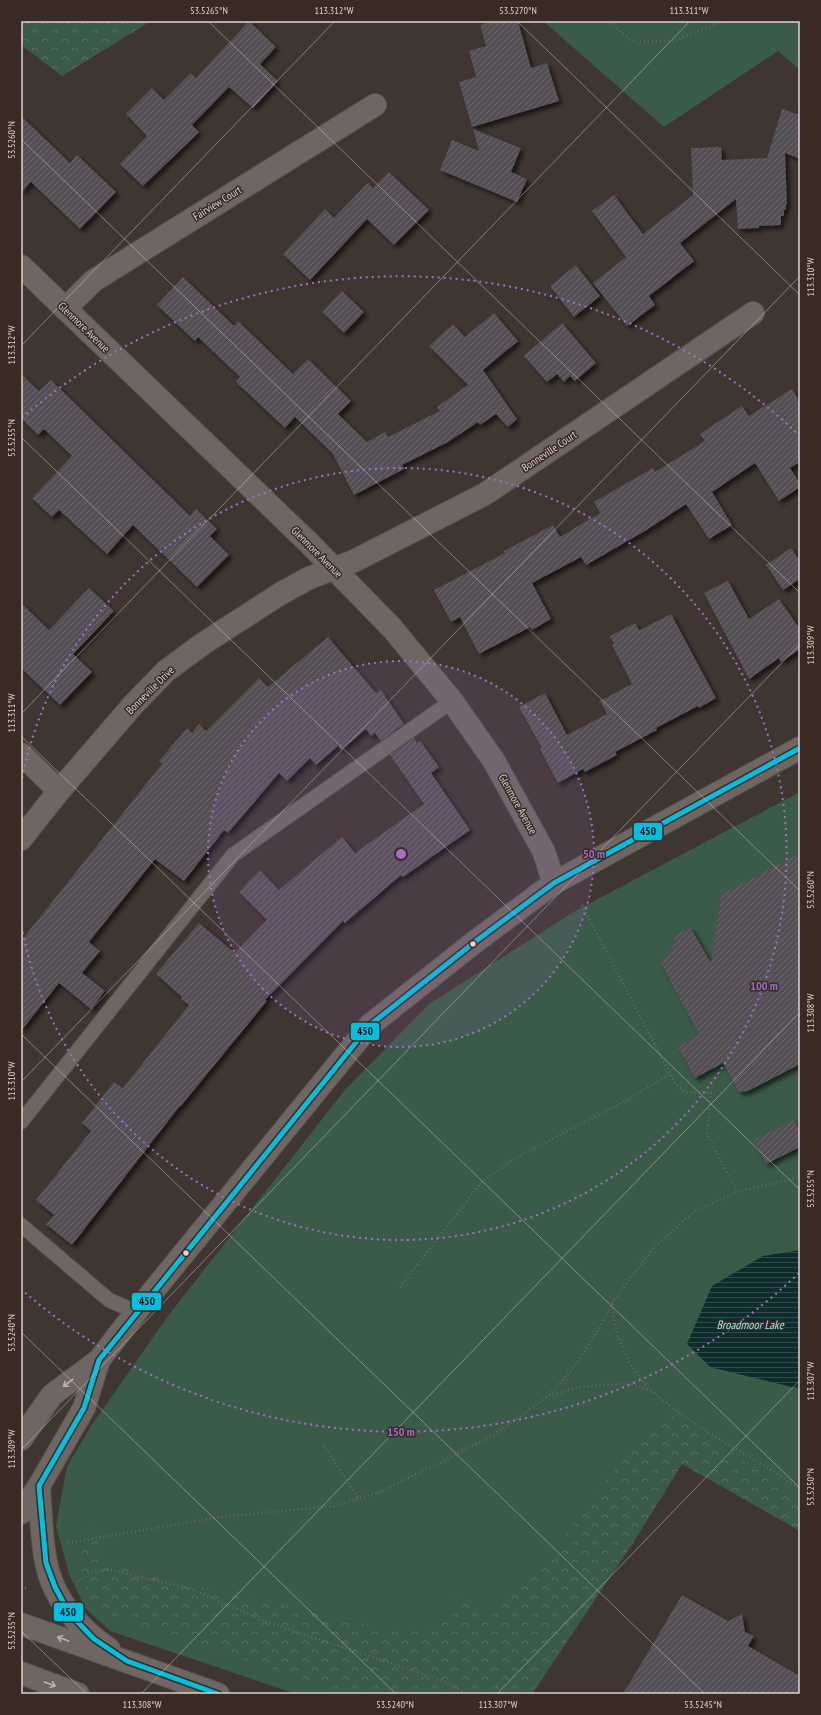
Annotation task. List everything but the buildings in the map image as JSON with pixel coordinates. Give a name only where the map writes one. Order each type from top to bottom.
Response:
[{"type":"street","name":"Fairview Court","points":[[64,309],[93,281],[375,105]]},
{"type":"street","name":"Glenmore Avenue","points":[[21,266],[334,568],[392,628],[452,701],[494,761],[544,852],[554,883]]},
{"type":"street","name":"Bonneville Court","points":[[334,568],[354,561],[485,494],[753,313]]},
{"type":"street","name":"Bonneville Drive","points":[[21,839],[59,791],[134,705],[166,671],[204,643],[280,594],[309,578],[334,568]]},
{"type":"street","points":[[21,1439],[52,1395],[99,1360],[136,1312],[370,1025],[476,941],[554,883],[800,748]]},
{"type":"street","points":[[21,754],[59,791]]},
{"type":"street","points":[[21,1514],[84,1408],[99,1360]]},
{"type":"street","points":[[39,1486],[46,1563],[54,1586],[68,1613],[94,1639],[126,1661]]},
{"type":"street","points":[[21,1624],[218,1694]]},
{"type":"street","points":[[21,1673],[78,1694]]},
{"type":"lane","points":[[21,1122],[234,855],[452,701]]},
{"type":"lane","points":[[21,1225],[108,1300],[136,1312]]},
{"type":"path","points":[[607,21],[634,42],[673,41],[724,21]]},
{"type":"path","points":[[582,905],[675,1083],[685,1092],[711,1093],[707,1134],[737,1192]]},
{"type":"path","points":[[400,1287],[481,1183],[512,1160],[626,1100],[670,1074]]},
{"type":"path","points":[[64,1544],[220,1517],[334,1506],[377,1493],[423,1471],[500,1431],[548,1396],[574,1367],[600,1327],[613,1301],[654,1248],[695,1211],[737,1192],[800,1177]]},
{"type":"path","points":[[613,1301],[613,1316],[616,1332],[640,1376],[653,1392]]},
{"type":"path","points":[[548,1396],[579,1387],[634,1384],[653,1392],[693,1422],[800,1489]]},
{"type":"path","points":[[324,1446],[359,1499]]},
{"type":"path","points":[[71,1584],[92,1572],[108,1569],[191,1589],[269,1623],[446,1682],[466,1694]]},
{"type":"green space","points":[[21,21],[151,21],[62,76],[21,45]]},
{"type":"green space","points":[[543,21],[800,21],[800,70],[778,51],[664,127]]},
{"type":"green space","points":[[800,792],[800,1518],[678,1444],[520,1694],[296,1694],[110,1631],[85,1608],[69,1574],[56,1526],[67,1466],[91,1426],[168,1316],[344,1091],[429,1004],[577,910]]},
{"type":"green space","points":[[673,1416],[800,1496],[800,1531],[682,1464],[635,1540],[532,1694],[349,1694],[97,1611],[77,1572],[91,1524],[103,1559],[172,1581],[405,1633],[450,1618],[454,1596],[493,1613],[534,1577],[634,1444]]},
{"type":"water","name":"Broadmoor Lake","points":[[800,1250],[800,1389],[710,1367],[687,1344],[712,1286],[763,1256]]},
{"type":"transit line","name":"450","points":[[218,1694],[127,1661],[94,1639],[69,1613],[55,1587],[46,1563],[39,1486],[84,1408],[99,1360],[370,1025],[476,941],[554,883],[800,748]]}]
